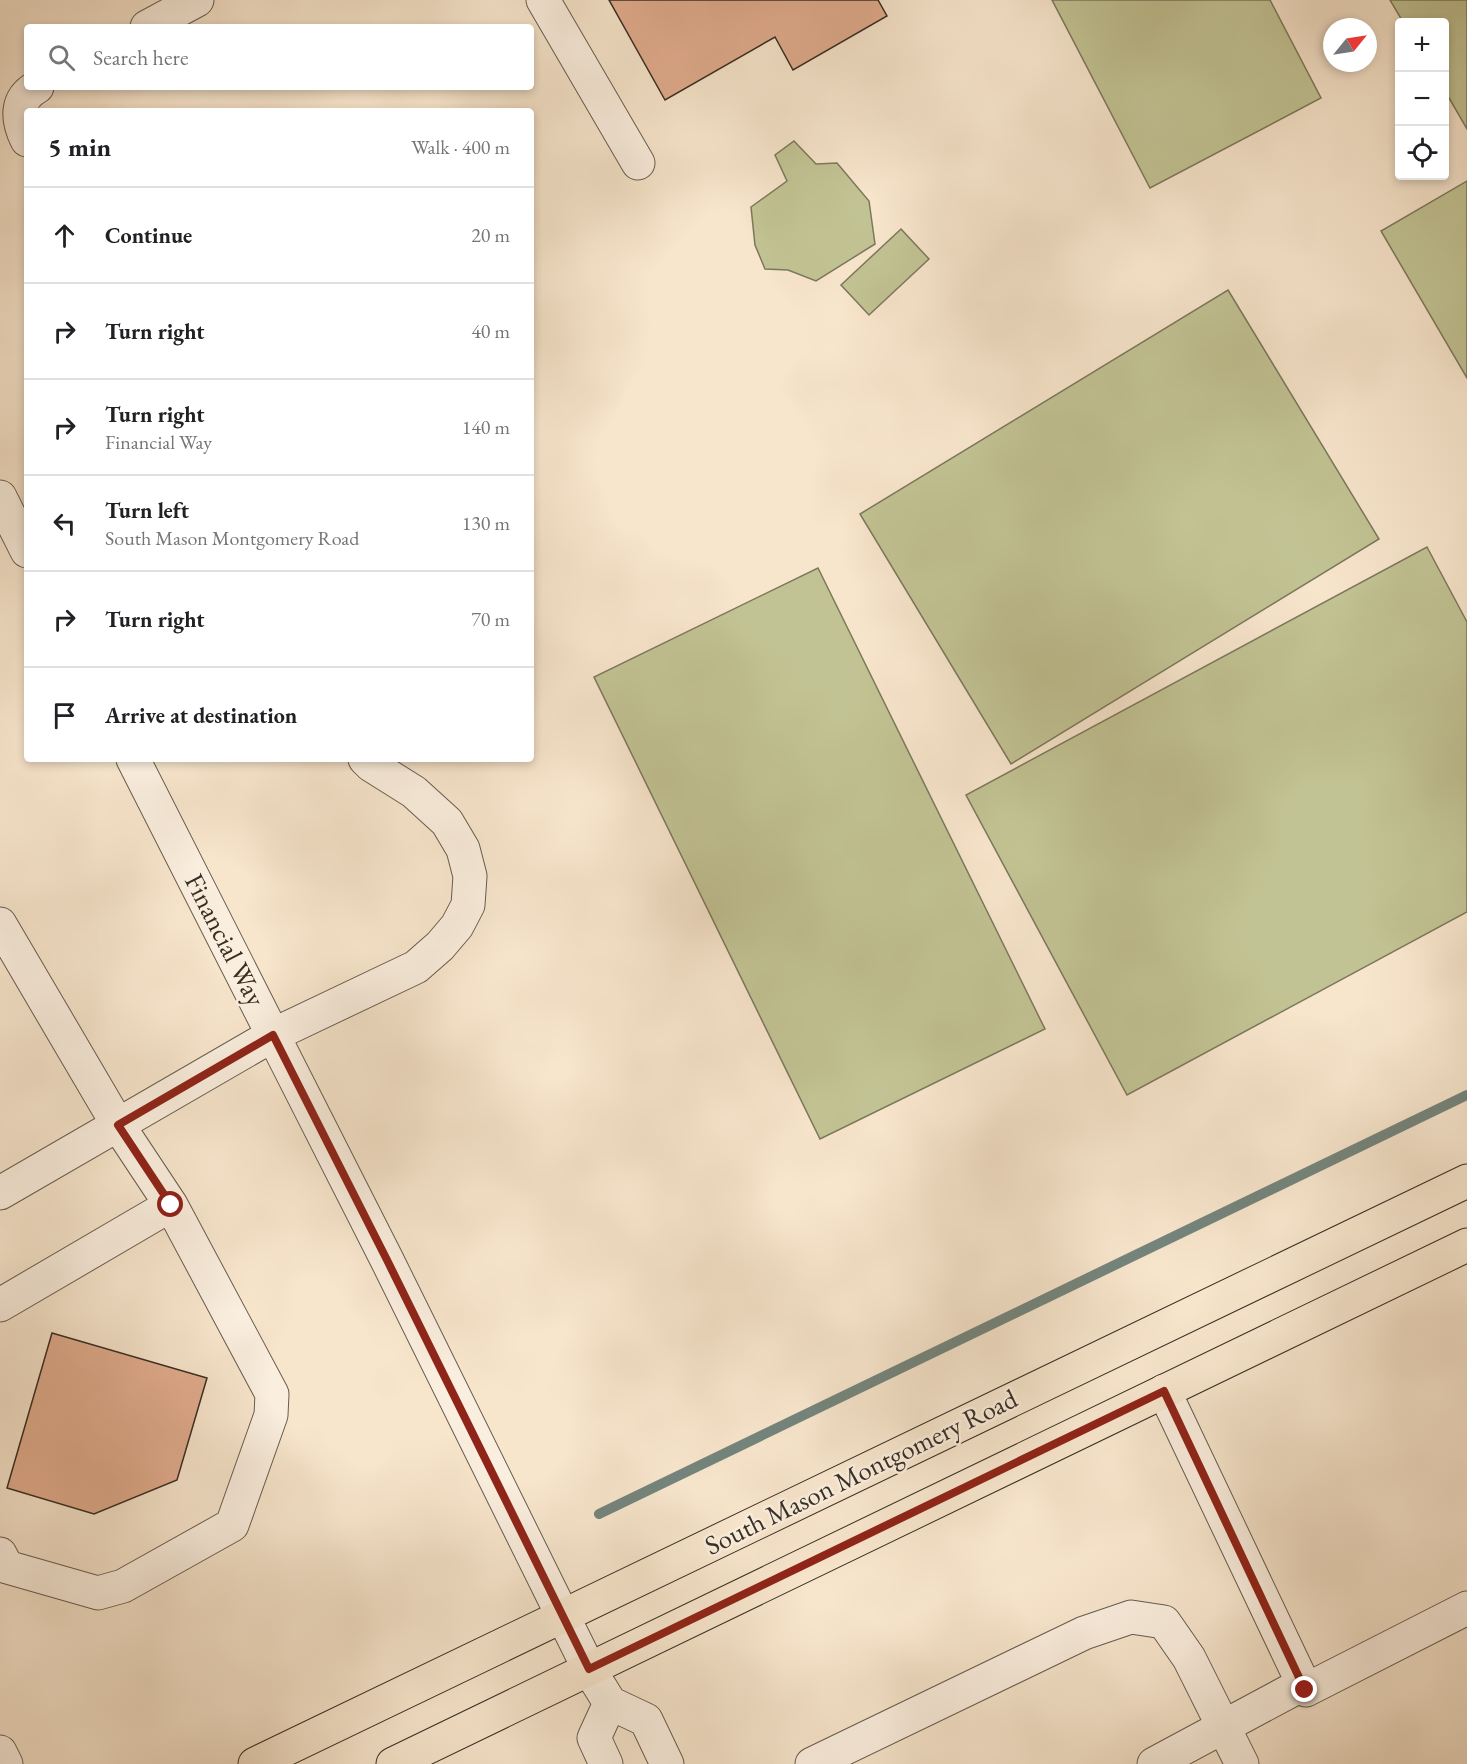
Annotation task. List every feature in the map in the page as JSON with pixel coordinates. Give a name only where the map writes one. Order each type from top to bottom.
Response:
[{"type":"main road","name":"South Mason Montgomery Road","points":[[255,1764],[1467,1181]]},
{"type":"main road","points":[[393,1764],[1467,1245]]},
{"type":"street","points":[[153,24],[197,0]]},
{"type":"street","points":[[543,0],[638,163]]},
{"type":"street","points":[[24,134],[19,111],[27,93],[32,90]]},
{"type":"street","points":[[0,497],[24,545]]},
{"type":"street","name":"Financial Way","points":[[135,762],[589,1669],[610,1703]]},
{"type":"street","points":[[0,1193],[273,1035],[416,967],[440,946],[457,926],[468,905],[470,876],[463,849],[447,822],[414,792],[368,762]]},
{"type":"street","points":[[0,924],[118,1125],[171,1205],[272,1394],[271,1415],[232,1526],[123,1586],[98,1593],[7,1568],[0,1554]]},
{"type":"street","points":[[0,1305],[171,1205]]},
{"type":"street","points":[[1164,1391],[1305,1690],[1467,1608]]},
{"type":"street","points":[[812,1764],[1084,1633],[1131,1617],[1164,1622],[1189,1658],[1242,1764]]},
{"type":"street","points":[[1154,1764],[1303,1684]]},
{"type":"street","points":[[606,1764],[594,1738],[610,1703],[646,1720],[667,1764]]},
{"type":"street","points":[[0,1752],[6,1764]]},
{"type":"green space","points":[[1052,0],[1270,0],[1321,98],[1150,188]]},
{"type":"green space","points":[[1390,0],[1467,0],[1467,129],[1449,98],[1449,18],[1401,18]]},
{"type":"green space","points":[[794,141],[816,164],[837,163],[869,201],[875,244],[816,281],[788,270],[765,269],[755,245],[751,207],[787,181],[775,155]]},
{"type":"green space","points":[[1467,181],[1467,378],[1381,231]]},
{"type":"green space","points":[[901,229],[929,259],[869,315],[841,285]]},
{"type":"green space","points":[[1228,290],[1379,539],[1011,764],[860,514]]},
{"type":"green space","points":[[1427,547],[1467,622],[1467,912],[1127,1095],[966,795]]},
{"type":"green space","points":[[818,568],[1045,1029],[820,1139],[594,677]]},
{"type":"building","points":[[609,0],[878,0],[887,16],[793,70],[775,37],[665,100]]},
{"type":"building","points":[[52,1333],[207,1378],[177,1480],[94,1514],[7,1488]]},
{"type":"waterway","points":[[599,1514],[1467,1095]]},
{"type":"route","points":[[171,1205],[118,1125],[273,1035],[589,1669],[1164,1391],[1305,1690]]}]
